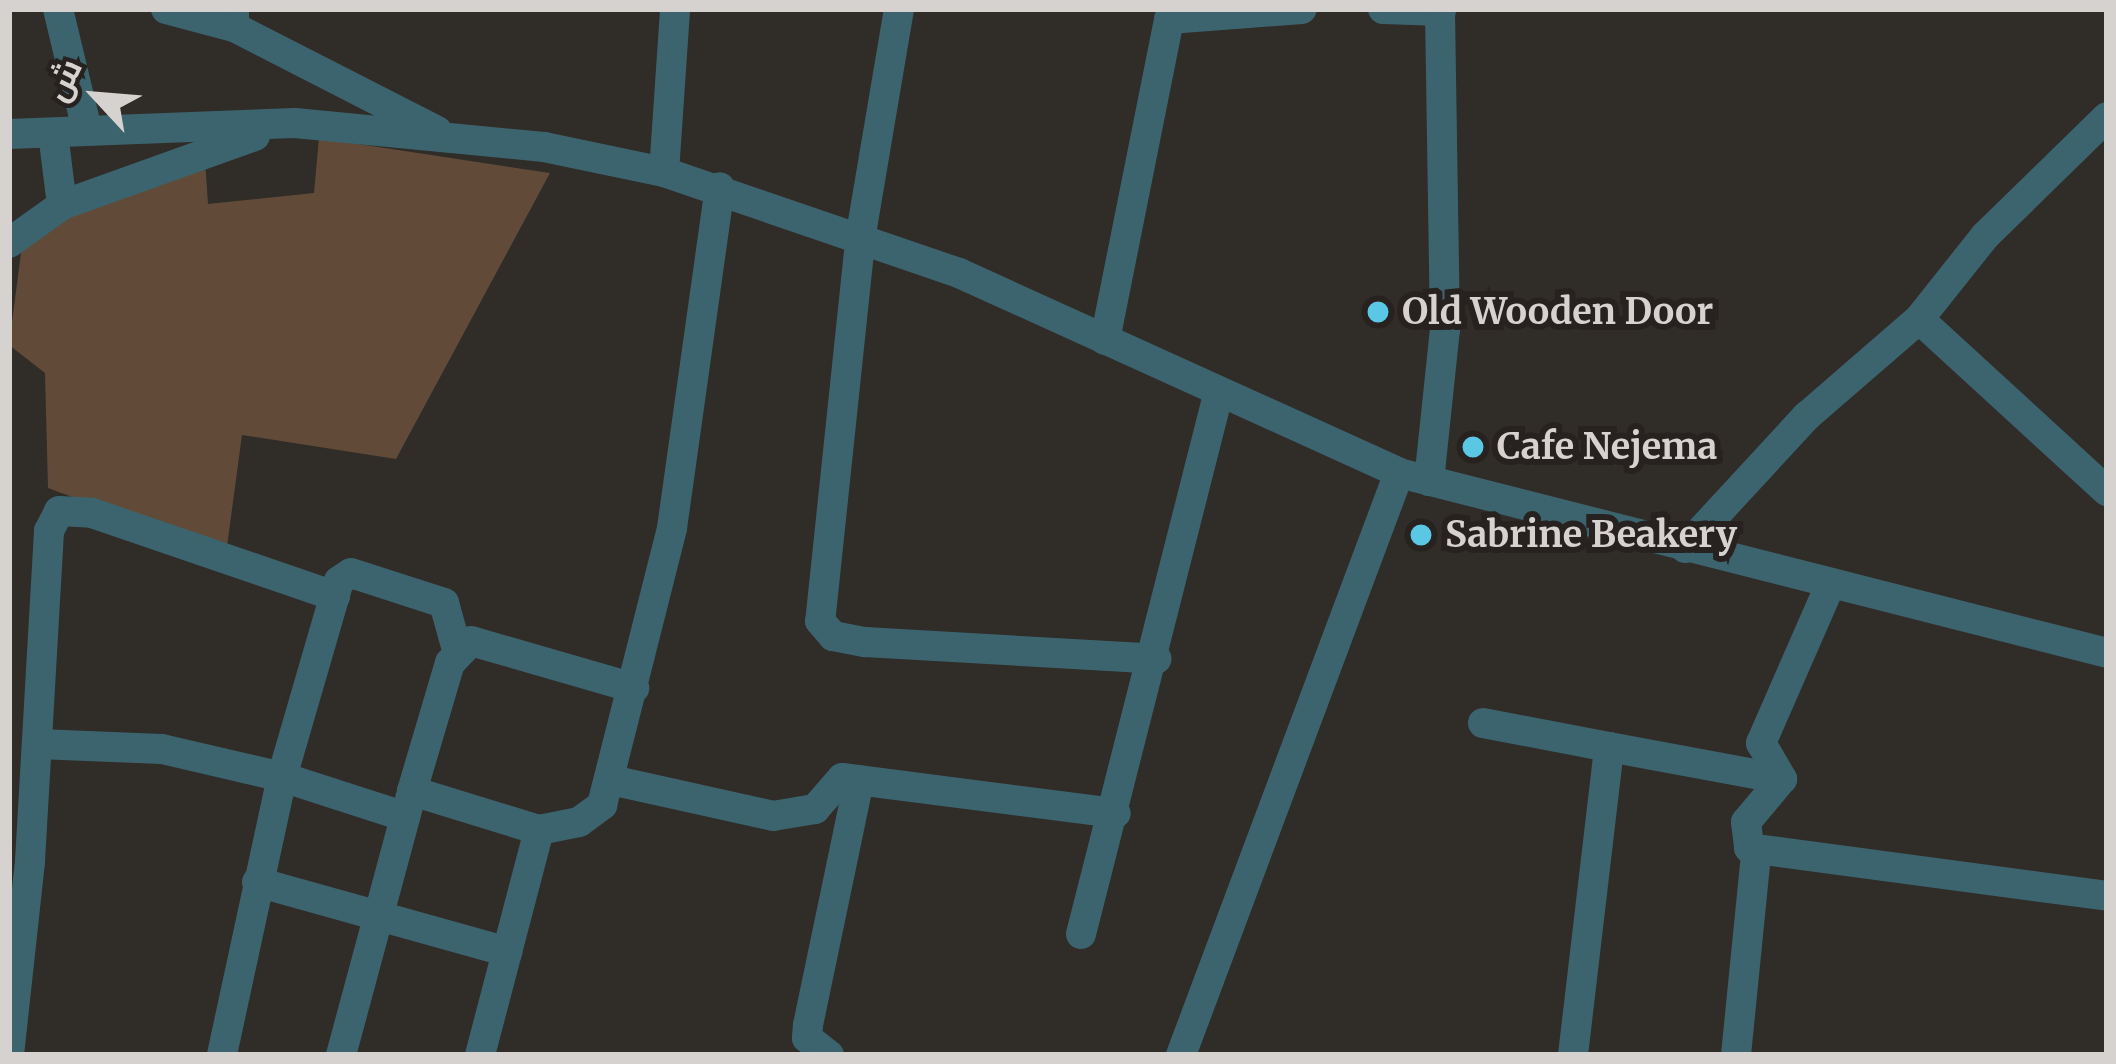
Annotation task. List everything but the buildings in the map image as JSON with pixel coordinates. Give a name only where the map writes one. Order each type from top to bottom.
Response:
[{"type":"street","points":[[58,9],[87,130]]},
{"type":"street","points":[[166,9],[234,18],[444,136]]},
{"type":"street","points":[[664,172],[675,9]]},
{"type":"street","points":[[899,9],[861,233],[820,621],[833,636],[865,642],[1156,659]]},
{"type":"street","points":[[1105,340],[1164,29],[1180,13],[1302,9]]},
{"type":"street","points":[[1181,1055],[1414,477],[1445,330],[1441,10],[1383,9]]},
{"type":"street","points":[[9,243],[62,205],[295,123]]},
{"type":"street","points":[[9,134],[295,123],[444,136],[664,172],[861,233],[1218,395],[1414,477],[2107,653]]},
{"type":"street","points":[[53,134],[62,205]]},
{"type":"street","points":[[1685,548],[1807,416],[1919,319],[1985,236],[2100,137]]},
{"type":"street","points":[[38,744],[162,749],[539,830],[579,822],[602,805],[672,528],[720,187]]},
{"type":"street","points":[[1919,319],[2107,491]]},
{"type":"street","points":[[1082,934],[1156,659],[1218,395]]},
{"type":"street","points":[[9,1055],[21,806],[38,744],[49,530],[59,511],[92,513],[334,596]]},
{"type":"street","points":[[222,1055],[282,777],[334,596],[351,574],[444,603],[457,650],[373,917],[340,1055]]},
{"type":"street","points":[[1782,779],[1762,743],[1831,583]]},
{"type":"street","points":[[457,650],[485,640],[634,688]]},
{"type":"street","points":[[1483,723],[1782,779]]},
{"type":"street","points":[[1574,1055],[1609,747]]},
{"type":"street","points":[[611,780],[772,816],[814,809],[842,778],[1116,813]]},
{"type":"street","points":[[1736,1055],[1756,854],[1746,822],[1782,779]]},
{"type":"street","points":[[829,1055],[807,1038],[808,1025],[859,780]]},
{"type":"street","points":[[480,1055],[539,830]]},
{"type":"street","points":[[1756,854],[2107,896]]},
{"type":"street","points":[[257,882],[507,952]]},
{"type":"shaded area","points":[[319,138],[550,173],[396,459],[242,435],[226,554],[48,488],[45,373],[9,345],[25,222],[205,161],[208,204],[314,193]]},
{"type":"place","name":"Old Wooden Door","points":[[1378,312]]},
{"type":"place","name":"Cafe Nejema","points":[[1473,447]]},
{"type":"place","name":"Sabrine Beakery","points":[[1421,535]]}]
